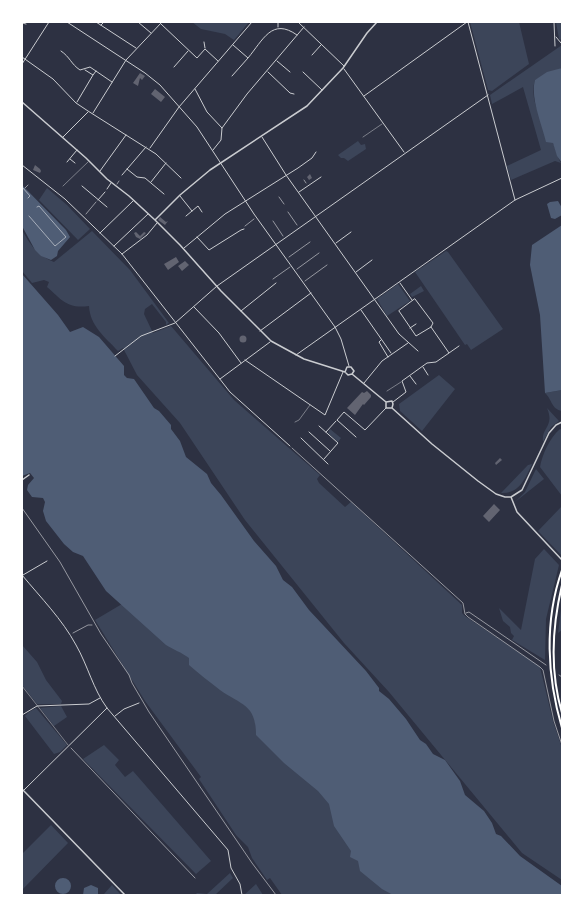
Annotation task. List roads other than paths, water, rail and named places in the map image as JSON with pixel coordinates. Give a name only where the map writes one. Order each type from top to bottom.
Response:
[{"type":"highway","points":[[562,570],[556,592],[551,626],[550,656],[553,694],[562,728]]},
{"type":"highway","points":[[562,585],[556,620],[554,657],[555,674],[562,713]]},
{"type":"street","points":[[22,64],[49,22]]},
{"type":"street","points":[[67,22],[145,73],[160,85],[197,126],[256,217],[334,327],[343,344],[349,367],[353,369],[352,374]]},
{"type":"street","points":[[96,22],[137,49]]},
{"type":"street","points":[[101,25],[104,22]]},
{"type":"street","points":[[138,22],[151,33]]},
{"type":"street","points":[[92,114],[126,60],[162,22]]},
{"type":"street","points":[[149,149],[179,107],[252,22]]},
{"type":"street","points":[[278,22],[278,27]]},
{"type":"street","points":[[298,22],[344,67],[404,153]]},
{"type":"street","points":[[155,220],[180,195],[220,163],[307,106],[344,67],[367,33],[377,22]]},
{"type":"street","points":[[364,96],[468,22],[515,200]]},
{"type":"street","points":[[554,22],[556,37],[555,46]]},
{"type":"street","points":[[22,23],[26,24]]},
{"type":"street","points":[[160,24],[197,58],[205,49]]},
{"type":"street","points":[[232,76],[269,33],[278,27],[285,27],[298,35]]},
{"type":"street","points":[[213,150],[221,140],[222,128],[247,94],[304,27]]},
{"type":"street","points":[[556,37],[561,43]]},
{"type":"street","points":[[204,42],[205,49],[218,61]]},
{"type":"street","points":[[232,44],[248,58]]},
{"type":"street","points":[[312,55],[321,44]]},
{"type":"street","points":[[61,51],[69,56],[73,65],[80,70],[90,67],[113,82]]},
{"type":"street","points":[[174,67],[189,51]]},
{"type":"street","points":[[22,57],[66,90],[76,103],[149,149],[167,163],[181,178]]},
{"type":"street","points":[[277,60],[290,72]]},
{"type":"street","points":[[84,69],[93,75]]},
{"type":"street","points":[[76,103],[96,71]]},
{"type":"street","points":[[267,72],[290,93],[294,94]]},
{"type":"street","points":[[303,72],[323,90]]},
{"type":"street","points":[[195,89],[207,112],[222,128]]},
{"type":"street","points":[[115,356],[141,336],[175,323],[217,286],[488,95]]},
{"type":"street","points":[[22,106],[23,103],[63,137],[111,183],[158,222],[260,332],[271,341],[296,355],[344,372],[348,375],[352,374],[386,402],[393,402],[406,392],[402,381],[427,363],[436,362],[459,346]]},
{"type":"street","points":[[63,137],[88,111]]},
{"type":"street","points":[[100,172],[127,135]]},
{"type":"street","points":[[262,136],[286,175],[356,272],[374,300],[399,334],[418,352]]},
{"type":"street","points":[[122,176],[146,147]]},
{"type":"street","points":[[67,162],[77,150]]},
{"type":"street","points":[[184,249],[225,214],[312,158],[316,152]]},
{"type":"street","points":[[70,158],[75,163]]},
{"type":"street","points":[[150,183],[167,163]]},
{"type":"street","points":[[22,165],[58,192],[122,254],[219,379],[238,400],[290,446]]},
{"type":"street","points":[[127,169],[137,177],[145,178],[164,194]]},
{"type":"street","points":[[299,193],[321,177]]},
{"type":"street","points":[[296,355],[515,200],[562,178]]},
{"type":"street","points":[[107,189],[111,183]]},
{"type":"street","points":[[82,186],[107,207]]},
{"type":"street","points":[[98,200],[105,192]]},
{"type":"street","points":[[180,195],[192,211]]},
{"type":"street","points":[[100,233],[133,200]]},
{"type":"street","points":[[186,216],[198,206],[202,212]]},
{"type":"street","points":[[114,247],[148,214]]},
{"type":"street","points":[[122,254],[147,235],[158,222]]},
{"type":"street","points":[[197,237],[209,250],[241,230],[244,230]]},
{"type":"street","points":[[335,243],[351,232]]},
{"type":"street","points":[[356,272],[372,260]]},
{"type":"street","points":[[399,282],[413,300]]},
{"type":"street","points":[[240,311],[276,283]]},
{"type":"street","points":[[260,332],[311,293]]},
{"type":"street","points":[[417,299],[433,323],[431,327],[416,336],[409,328],[399,311],[413,300],[417,299]]},
{"type":"street","points":[[193,307],[219,333],[241,363]]},
{"type":"street","points":[[360,310],[392,354]]},
{"type":"street","points":[[409,328],[416,324]]},
{"type":"street","points":[[431,327],[449,353]]},
{"type":"street","points":[[382,340],[379,342],[388,357]]},
{"type":"street","points":[[219,379],[271,341]]},
{"type":"street","points":[[364,383],[378,365],[408,343]]},
{"type":"street","points":[[245,360],[323,414],[326,414],[344,372],[346,368],[349,367]]},
{"type":"street","points":[[422,367],[428,375]]},
{"type":"street","points":[[410,375],[416,384]]},
{"type":"street","points":[[326,432],[344,412],[365,430],[386,408],[386,402]]},
{"type":"street","points":[[392,408],[393,402]]},
{"type":"street","points":[[386,408],[392,408],[432,444],[496,494],[511,497],[522,490],[549,433],[556,425],[562,422]]},
{"type":"street","points":[[337,420],[356,438]]},
{"type":"street","points":[[319,426],[338,443],[324,459]]},
{"type":"street","points":[[309,432],[330,452]]},
{"type":"street","points":[[301,438],[328,464]]},
{"type":"street","points":[[22,480],[29,476]]},
{"type":"street","points":[[511,497],[517,512],[562,560]]},
{"type":"street","points":[[47,561],[22,575],[52,608],[70,635],[83,658],[101,698],[108,708],[228,850],[231,868],[240,884],[242,895]]},
{"type":"street","points":[[22,715],[37,706],[89,704],[101,698]]},
{"type":"street","points":[[114,716],[124,709],[139,703]]},
{"type":"street","points":[[108,708],[23,789],[125,895]]},
{"type":"lane","points":[[363,137],[383,123]]},
{"type":"lane","points":[[63,186],[89,161]]},
{"type":"lane","points":[[388,391],[402,381]]},
{"type":"lane","points":[[295,422],[299,420],[310,405]]},
{"type":"lane","points":[[22,686],[68,746]]}]
